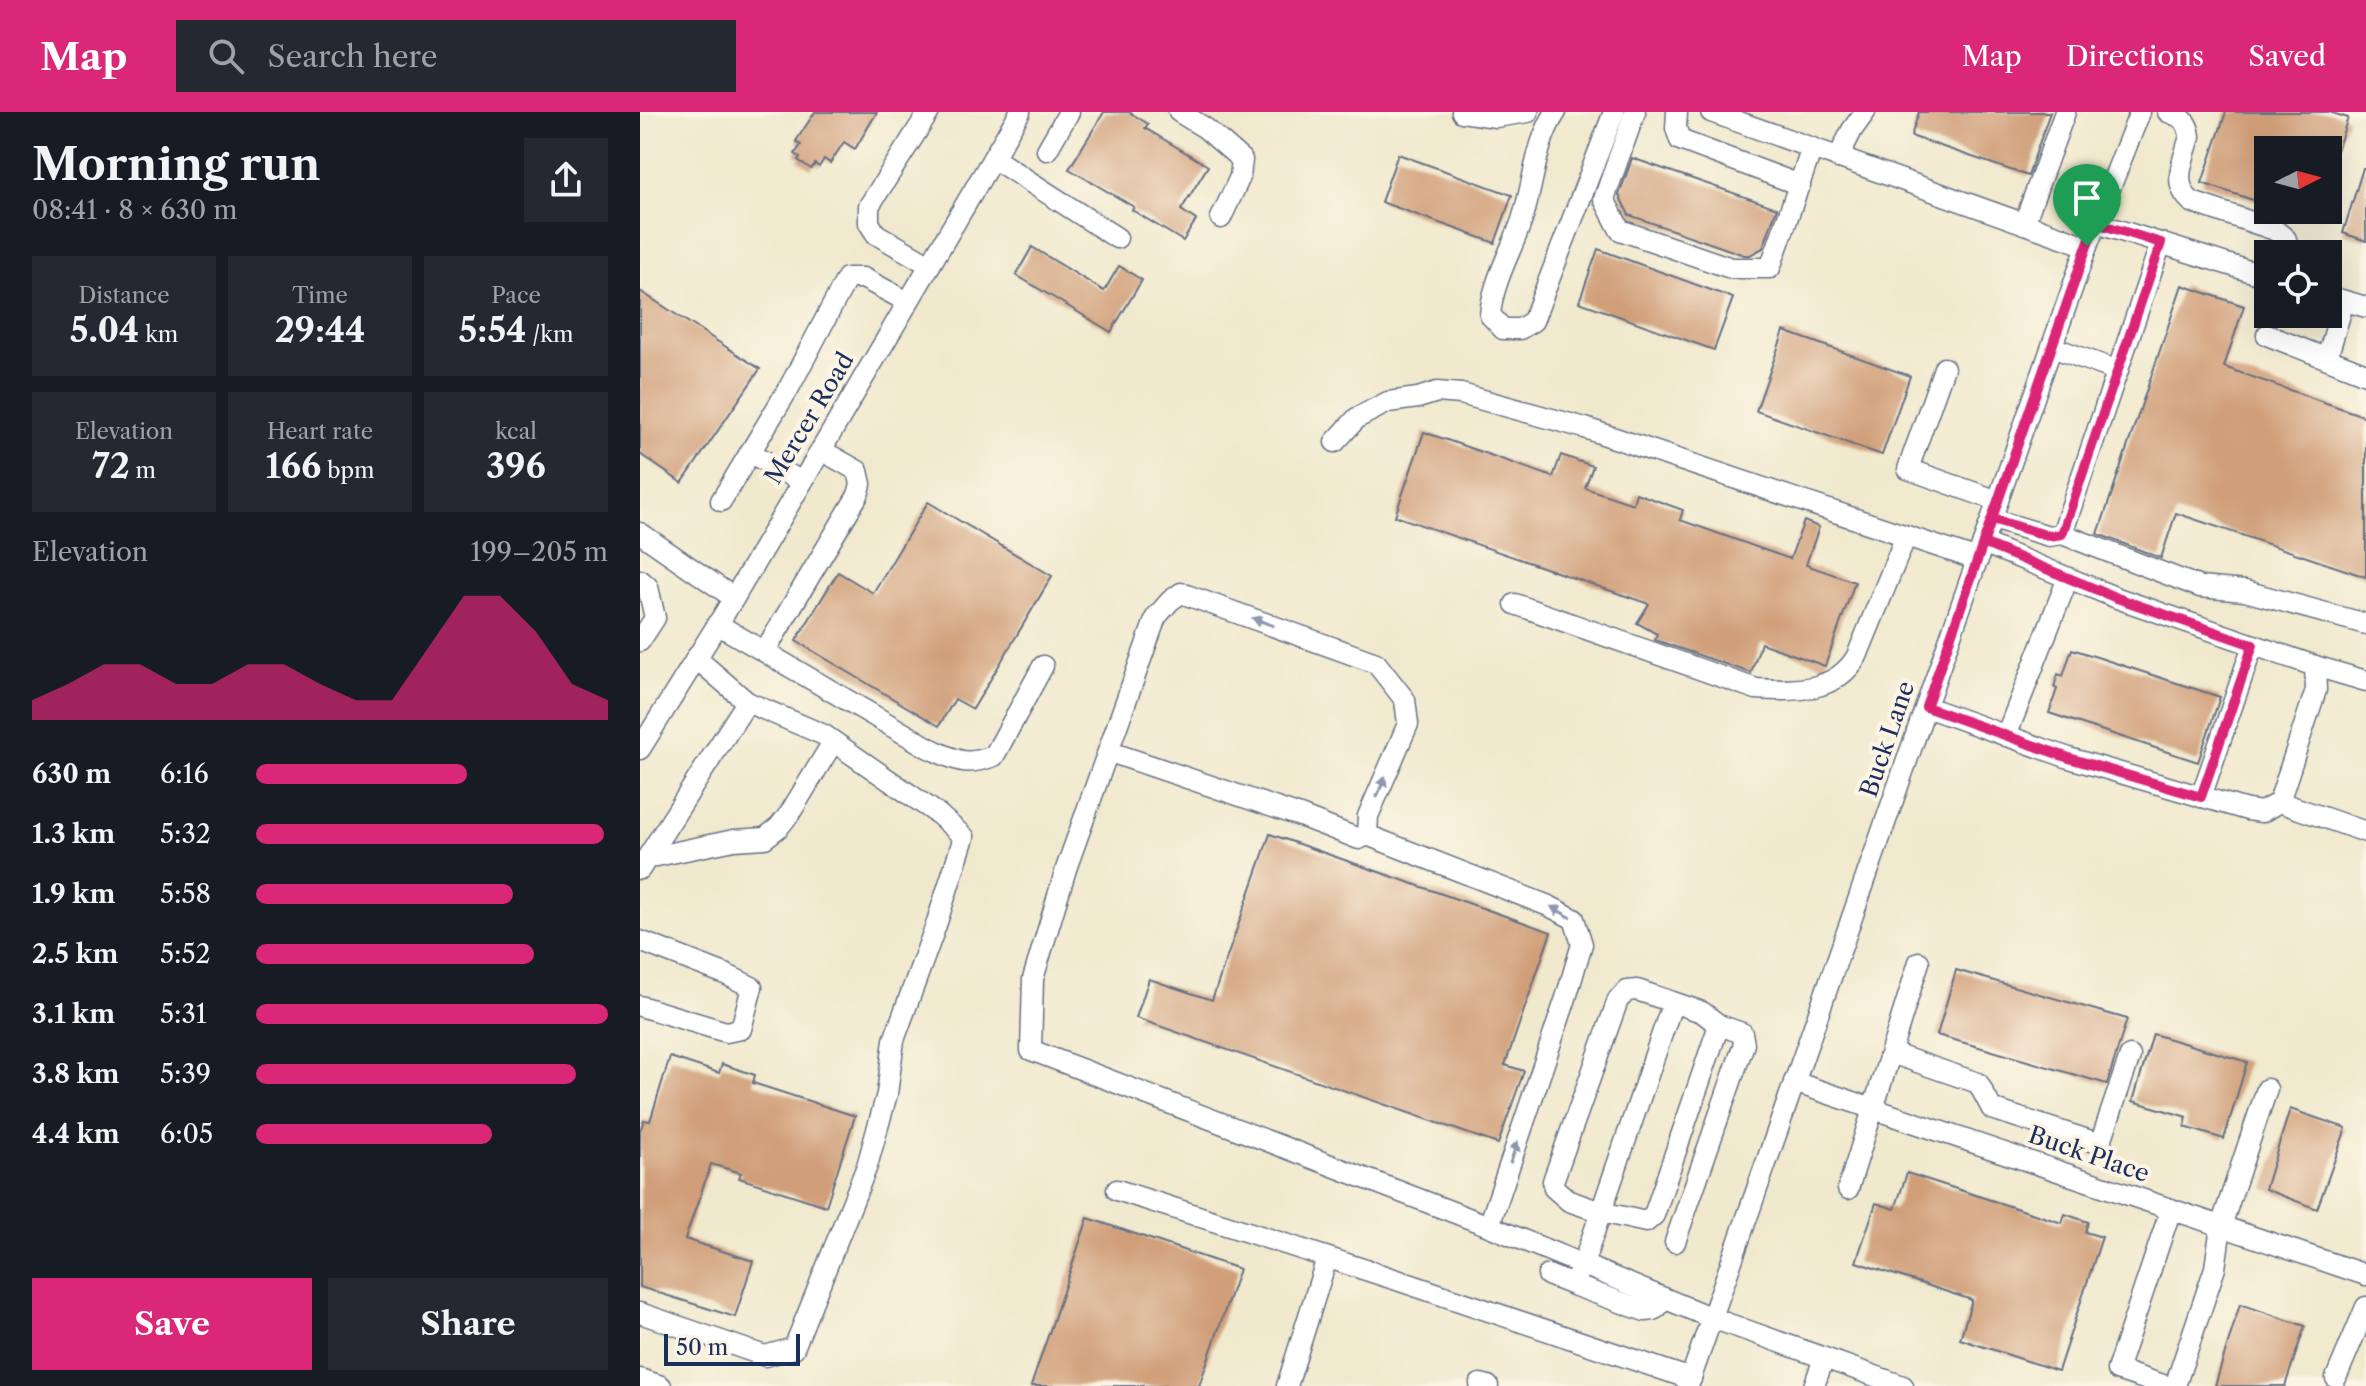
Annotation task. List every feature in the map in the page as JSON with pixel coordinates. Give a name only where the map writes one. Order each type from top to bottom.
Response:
[{"type":"street","points":[[929,112],[869,206],[869,223],[876,234],[930,265]]},
{"type":"street","name":"Mercer Road","points":[[640,749],[734,598],[1020,112]]},
{"type":"street","points":[[1047,150],[1069,112]]},
{"type":"street","points":[[1179,112],[1205,128],[1242,160],[1240,177],[1221,218]]},
{"type":"street","points":[[1462,112],[1496,117],[1528,112]]},
{"type":"street","points":[[1556,112],[1546,127],[1522,220],[1492,296],[1490,315],[1503,329],[1520,329],[1533,321],[1614,112]]},
{"type":"street","points":[[1635,112],[1604,199],[1620,230],[1731,268],[1770,268],[1812,148]]},
{"type":"street","points":[[1677,112],[1676,128],[1680,140],[1800,185]]},
{"type":"street","points":[[1838,158],[1865,112]]},
{"type":"street","points":[[2024,224],[2065,112]]},
{"type":"street","name":"Buck Lane","points":[[1689,1382],[2087,246],[2140,112]]},
{"type":"street","points":[[2168,112],[2181,116],[2189,129],[2180,178],[2183,194],[2192,202],[2275,230],[2286,240]]},
{"type":"street","points":[[1717,113],[2087,246]]},
{"type":"street","points":[[993,158],[1117,238]]},
{"type":"street","points":[[2096,223],[2254,273]]},
{"type":"street","points":[[2062,534],[2161,243]]},
{"type":"street","points":[[721,501],[790,386],[847,278],[863,278],[908,302]]},
{"type":"street","points":[[2342,300],[2366,307]]},
{"type":"street","points":[[2327,358],[2332,328]]},
{"type":"street","points":[[2267,335],[2366,374]]},
{"type":"street","points":[[2052,347],[2118,371]]},
{"type":"street","points":[[1944,368],[1908,469],[2049,536],[2062,534],[2200,587],[2245,591],[2366,624]]},
{"type":"street","points":[[1335,442],[1357,418],[1388,402],[1437,392],[1461,394],[1585,428],[1906,536],[1980,551],[2068,578],[2117,598],[2366,681]]},
{"type":"street","points":[[765,651],[858,495],[861,484],[858,471],[821,450]]},
{"type":"street","points":[[751,453],[802,482]]},
{"type":"street","points":[[640,533],[734,598]]},
{"type":"street","points":[[1515,604],[1756,689],[1813,687],[1832,681],[1849,670],[1906,536]]},
{"type":"street","points":[[2006,736],[2068,578]]},
{"type":"street","points":[[640,580],[648,587],[655,618],[640,641]]},
{"type":"street","points":[[1367,835],[1368,816],[1408,724],[1405,700],[1376,663],[1181,593],[1156,617],[1066,869],[1033,979],[1031,1050],[1489,1226],[1712,1318],[1903,1386]]},
{"type":"street","points":[[717,624],[929,748],[963,762],[976,763],[994,756],[1043,666]]},
{"type":"street","points":[[2201,797],[2253,645]]},
{"type":"street","points":[[640,1313],[765,1356],[794,1348],[867,1166],[887,1094],[894,1040],[964,837],[938,814],[824,735],[747,702],[696,658]]},
{"type":"street","points":[[1926,707],[2069,758],[2262,812],[2279,802],[2316,690],[2315,666]]},
{"type":"street","points":[[643,864],[747,702]]},
{"type":"street","points":[[643,864],[734,840],[765,838],[790,813],[833,742]]},
{"type":"street","points":[[1110,752],[1359,839],[1367,835],[1549,906],[1574,919],[1582,944],[1489,1226]]},
{"type":"street","points":[[2279,802],[2366,832]]},
{"type":"street","points":[[640,941],[752,987],[741,1029],[726,1032],[640,1006]]},
{"type":"street","points":[[1848,1189],[1919,962]]},
{"type":"street","points":[[1675,1242],[1744,1044],[1742,1033],[1719,1025],[1702,1012],[1637,990],[1627,991],[1618,1000],[1553,1181],[1554,1188],[1569,1201],[1601,1212],[1646,1222],[1654,1215],[1719,1025]]},
{"type":"street","points":[[1573,1285],[1583,1264],[1673,1002]]},
{"type":"street","points":[[1891,1053],[1978,1083],[1992,1109],[2100,1144],[2130,1056]]},
{"type":"street","name":"Buck Place","points":[[1794,1082],[2366,1275]]},
{"type":"street","points":[[2175,1386],[2215,1268],[2221,1226],[2267,1089]]},
{"type":"street","points":[[1977,1143],[1992,1109]]},
{"type":"street","points":[[1117,1190],[1689,1382]]},
{"type":"street","points":[[2166,1386],[2117,1370],[2171,1209]]},
{"type":"street","points":[[1287,1386],[1327,1258]]},
{"type":"street","points":[[1548,1275],[1645,1311],[1654,1311],[1664,1298]]},
{"type":"street","points":[[2336,1378],[2366,1307]]},
{"type":"street","points":[[1814,1386],[1824,1358]]},
{"type":"street","points":[[640,1379],[661,1386]]},
{"type":"building","points":[[815,112],[877,112],[855,149],[844,142],[830,163],[824,159],[819,167],[815,164],[811,169],[795,154],[801,145],[796,141]]},
{"type":"building","points":[[1104,112],[1129,112],[1148,124],[1145,128],[1208,166],[1181,210],[1196,220],[1183,241],[1132,210],[1134,207],[1069,169]]},
{"type":"building","points":[[1919,112],[2050,112],[2028,176],[1911,136]]},
{"type":"building","points":[[2226,112],[2329,112],[2348,118],[2342,136],[2254,136],[2254,200],[2202,183]]},
{"type":"building","points":[[1398,154],[1512,195],[1495,243],[1381,202]]},
{"type":"building","points":[[1632,158],[1777,208],[1763,248],[1744,255],[1629,215],[1619,195]]},
{"type":"building","points":[[2363,168],[2366,168],[2366,241],[2343,233]]},
{"type":"building","points":[[1032,247],[1104,291],[1119,266],[1142,280],[1111,332],[1016,275]]},
{"type":"building","points":[[1598,249],[1733,298],[1714,350],[1579,302]]},
{"type":"building","points":[[2182,285],[2244,306],[2224,367],[2366,417],[2366,577],[2176,513],[2161,558],[2098,534]]},
{"type":"building","points":[[640,291],[760,369],[682,483],[640,454]]},
{"type":"building","points":[[1784,331],[1910,376],[1882,455],[1756,411]]},
{"type":"building","points":[[1424,432],[1553,477],[1561,455],[1593,466],[1585,488],[1633,504],[1636,493],[1683,510],[1680,520],[1790,559],[1804,521],[1819,527],[1806,565],[1855,582],[1825,666],[1761,643],[1751,673],[1655,640],[1657,634],[1637,623],[1649,604],[1395,516]]},
{"type":"building","points":[[928,502],[1052,576],[973,709],[955,699],[939,726],[796,641],[838,572],[873,593]]},
{"type":"building","points":[[2072,649],[2220,697],[2198,762],[2049,713],[2058,674],[2063,676]]},
{"type":"building","points":[[1270,834],[1551,932],[1505,1065],[1524,1071],[1498,1144],[1136,1018],[1149,979],[1212,1000]]},
{"type":"building","points":[[1956,970],[2127,1019],[2107,1084],[1937,1035]]},
{"type":"building","points":[[2153,1034],[2247,1062],[2224,1139],[2185,1127],[2187,1117],[2133,1101]]},
{"type":"building","points":[[670,1057],[719,1073],[722,1064],[755,1075],[753,1083],[855,1116],[826,1206],[739,1178],[741,1173],[711,1164],[685,1239],[753,1261],[735,1317],[640,1287],[640,1131],[644,1120],[650,1121]]},
{"type":"building","points":[[2290,1109],[2346,1128],[2317,1209],[2265,1189]]},
{"type":"building","points":[[1907,1173],[2062,1223],[2065,1214],[2088,1222],[2085,1232],[2102,1237],[2058,1371],[1960,1339],[1972,1300],[1856,1262],[1876,1203],[1895,1209]]},
{"type":"building","points":[[1088,1218],[1239,1269],[1199,1386],[1031,1386]]},
{"type":"building","points":[[2240,1304],[2305,1326],[2285,1386],[2215,1386]]},
{"type":"route","points":[[2087,246],[1926,707],[2069,758],[2201,797],[2253,645],[2117,598],[1983,543],[1992,519],[2049,536],[2062,534],[2161,243],[2096,223],[2087,246]]}]
